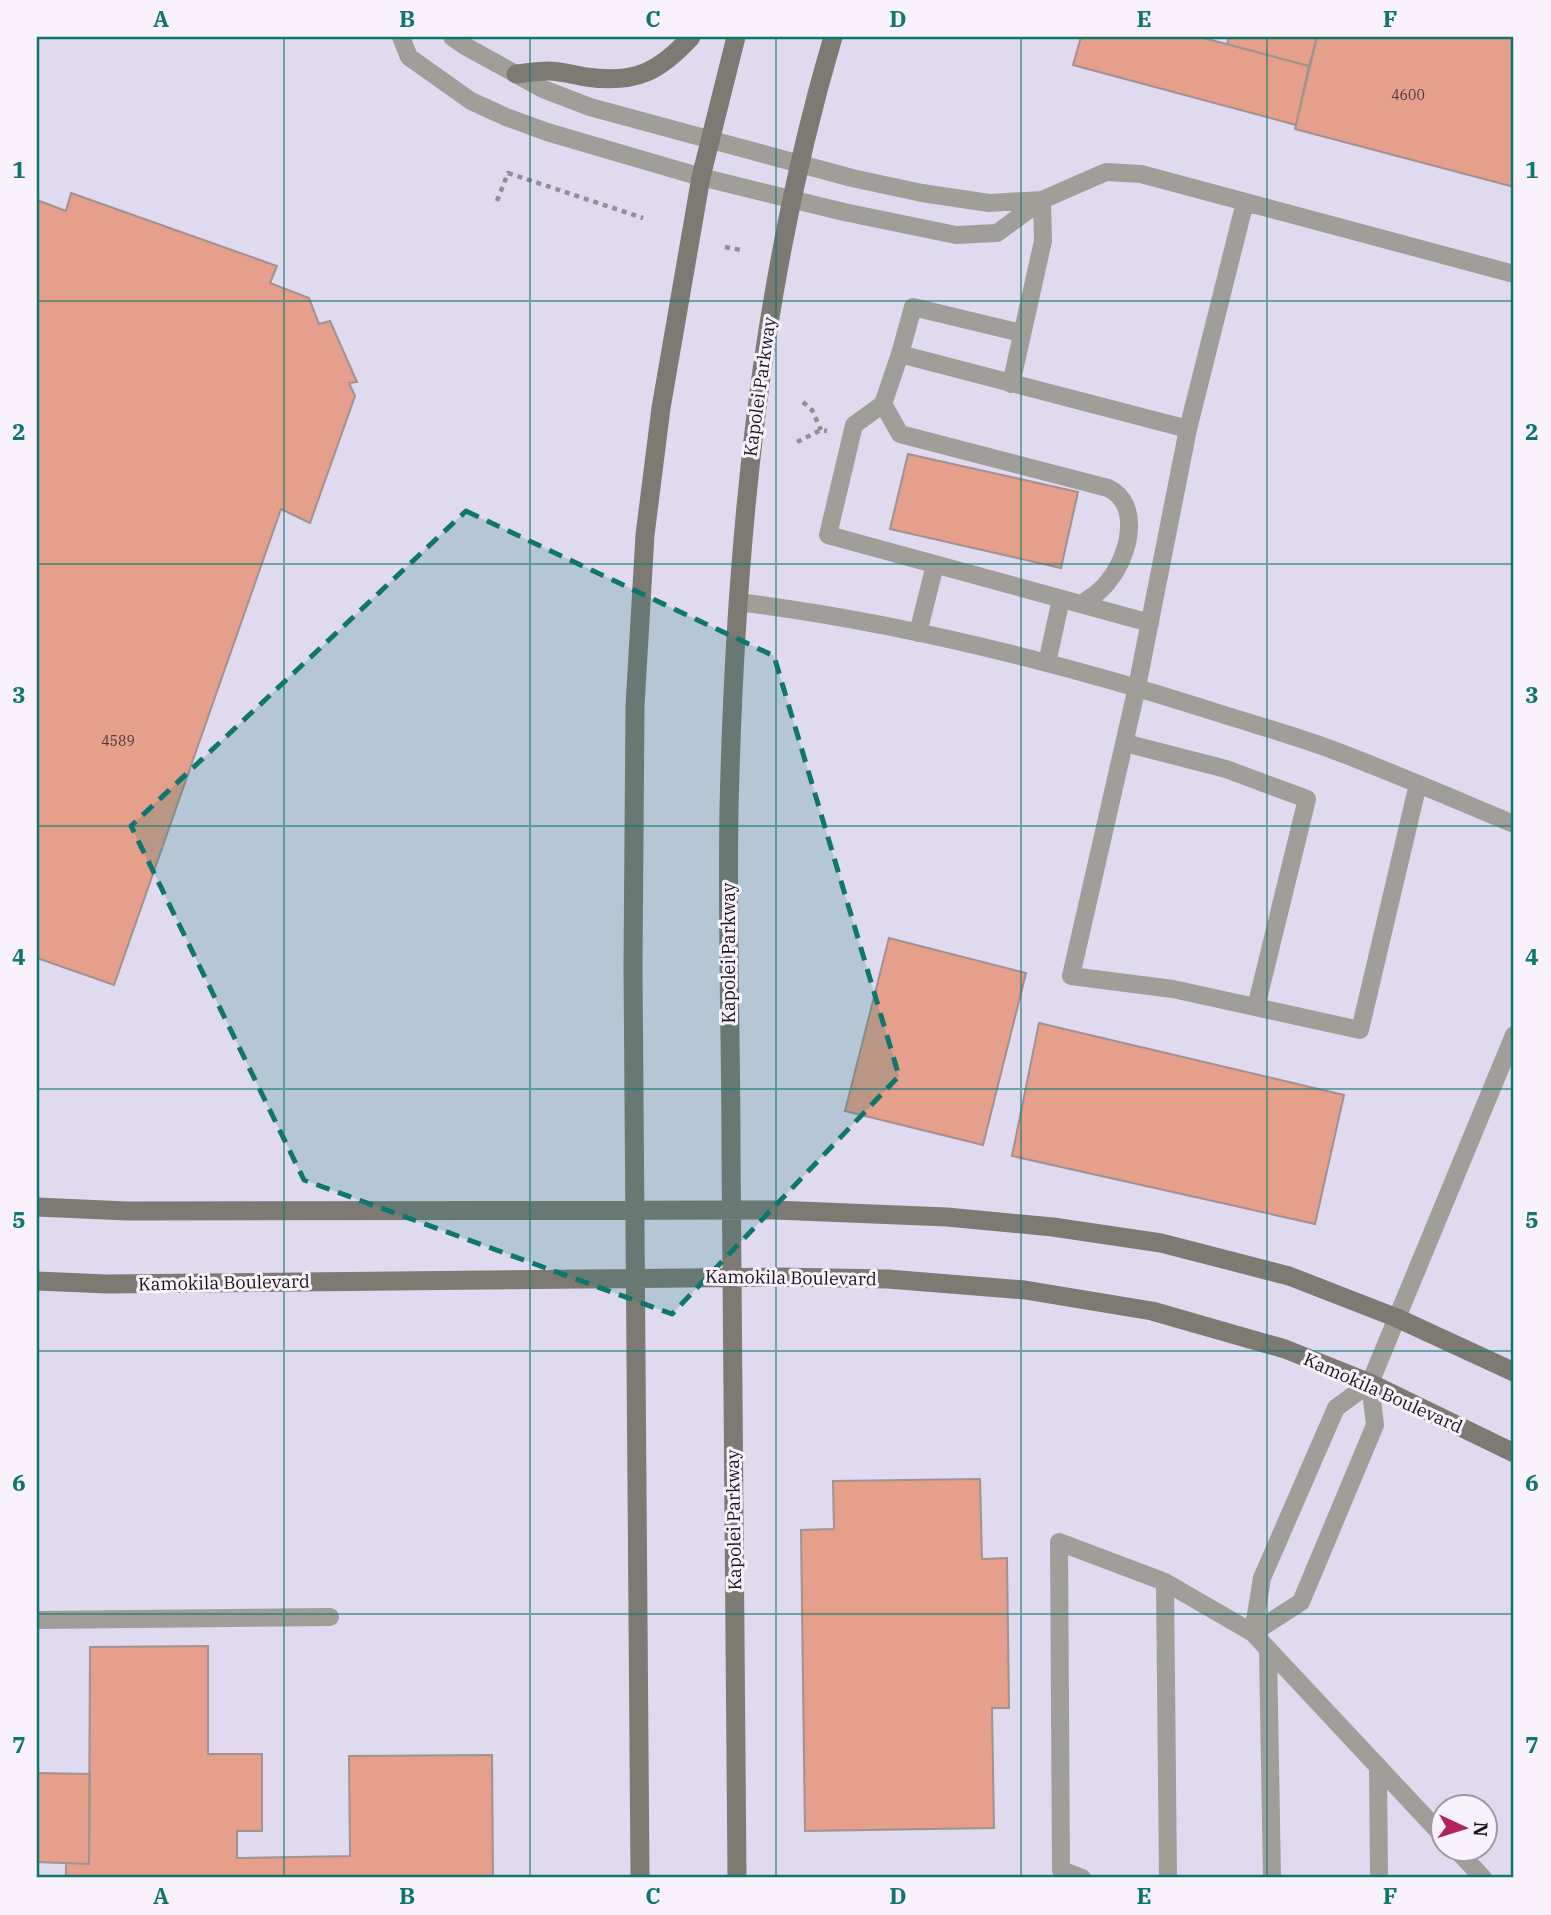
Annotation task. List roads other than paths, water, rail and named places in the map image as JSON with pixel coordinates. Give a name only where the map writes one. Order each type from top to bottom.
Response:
[{"type":"main road","points":[[516,75],[549,71],[624,79],[642,75],[671,59],[691,37]]},
{"type":"main road","points":[[640,1878],[633,967],[635,734],[644,548],[661,408],[701,177],[736,37]]},
{"type":"main road","name":"Kapolei Parkway","points":[[737,1878],[729,821],[738,602],[747,489],[762,361],[799,163],[833,37]]},
{"type":"main road","points":[[37,1207],[127,1211],[731,1210],[947,1217],[1053,1227],[1161,1243],[1289,1276],[1397,1318],[1514,1372]]},
{"type":"main road","name":"Kamokila Boulevard","points":[[37,1281],[107,1284],[732,1277],[888,1279],[1025,1290],[1152,1311],[1285,1349],[1370,1383],[1514,1454]]},
{"type":"lane","points":[[401,37],[409,57],[471,101],[547,132],[701,177],[956,236],[997,233],[1042,200],[1106,172],[1141,174],[1514,274]]},
{"type":"lane","points":[[452,37],[543,89],[590,107],[922,193],[989,203],[1042,200]]},
{"type":"lane","points":[[1011,384],[1043,241],[1042,200]]},
{"type":"lane","points":[[1245,202],[1188,429],[1137,687],[1071,976],[1173,989],[1360,1030],[1418,784]]},
{"type":"lane","points":[[1021,333],[913,307],[883,404],[854,425],[828,535],[1150,623]]},
{"type":"lane","points":[[900,354],[1188,429]]},
{"type":"lane","points":[[883,404],[900,434],[1108,488],[1120,496],[1128,509],[1129,519],[1121,557],[1110,580],[1097,594],[1081,604]]},
{"type":"lane","points":[[918,633],[935,565]]},
{"type":"lane","points":[[1046,663],[1061,599]]},
{"type":"lane","points":[[738,602],[918,633],[1137,687],[1332,750],[1514,824]]},
{"type":"lane","points":[[1125,743],[1226,769],[1307,799],[1256,1007]]},
{"type":"lane","points":[[1253,1633],[1301,1602],[1375,1425],[1370,1383],[1514,1035]]},
{"type":"lane","points":[[1253,1633],[1262,1578],[1336,1408],[1370,1383]]},
{"type":"lane","points":[[1082,1878],[1061,1870],[1059,1542],[1165,1582],[1253,1633],[1428,1819]]},
{"type":"lane","points":[[1165,1582],[1168,1878]]},
{"type":"lane","points":[[37,1620],[330,1617]]},
{"type":"lane","points":[[1268,1650],[1272,1878]]},
{"type":"lane","points":[[1378,1766],[1379,1878]]}]
